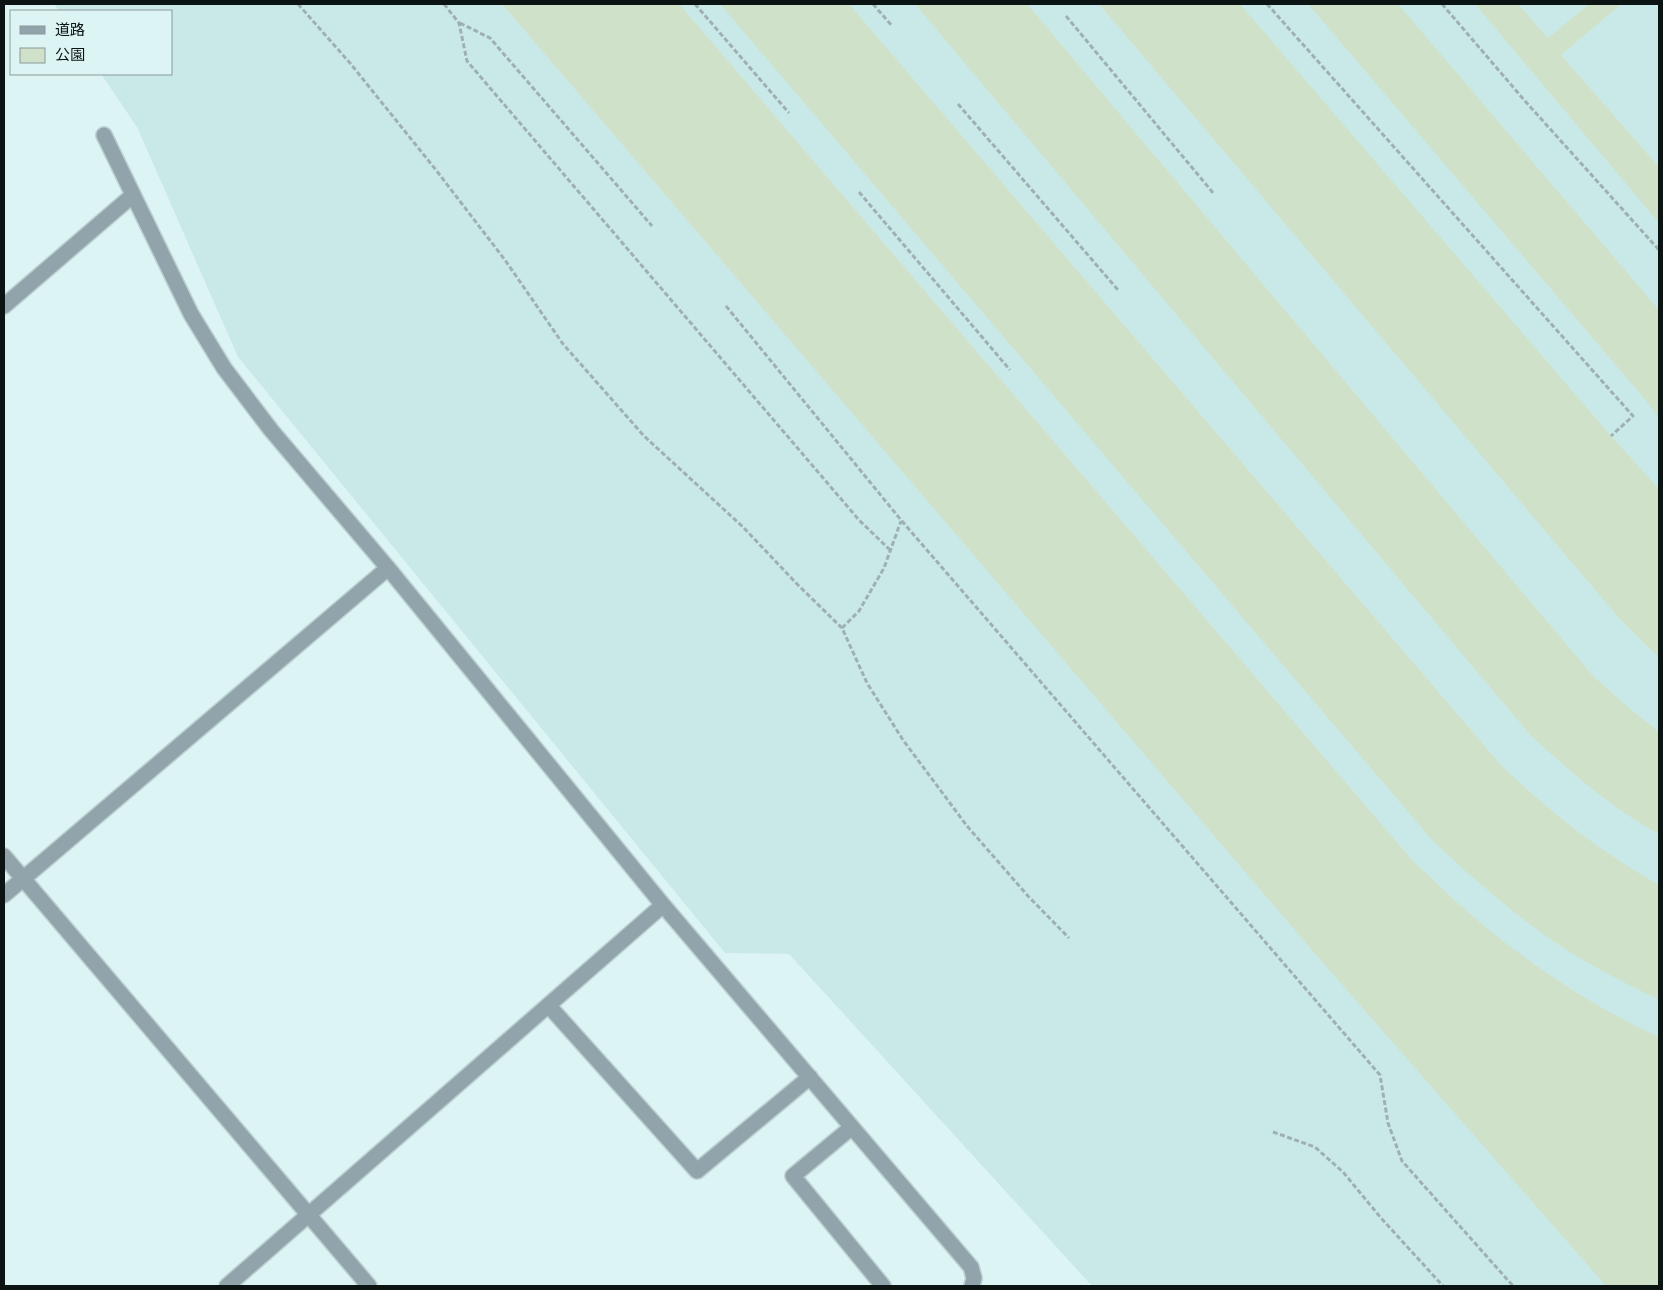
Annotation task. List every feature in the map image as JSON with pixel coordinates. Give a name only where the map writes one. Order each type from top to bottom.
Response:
[{"type":"street","points":[[104,135],[190,314],[224,368],[271,430],[388,568],[663,906],[971,1267],[974,1278],[972,1286]]},
{"type":"street","points":[[4,306],[134,195]]},
{"type":"street","points":[[4,895],[388,568]]},
{"type":"street","points":[[4,856],[369,1286]]},
{"type":"street","points":[[227,1286],[663,906]]},
{"type":"street","points":[[549,1006],[697,1171],[810,1077]]},
{"type":"street","points":[[852,1127],[793,1176],[883,1286]]},
{"type":"path","points":[[298,4],[350,63],[436,170],[505,260],[563,344],[644,436],[743,527],[842,628],[867,683],[903,740],[967,826],[1028,896],[1069,938]]},
{"type":"path","points":[[444,4],[459,23],[490,38],[652,226]]},
{"type":"path","points":[[695,4],[789,112]]},
{"type":"path","points":[[873,4],[892,26]]},
{"type":"path","points":[[1267,4],[1633,416],[1610,436]]},
{"type":"path","points":[[1442,4],[1525,101],[1659,250]]},
{"type":"path","points":[[1066,16],[1214,194]]},
{"type":"path","points":[[459,23],[467,61],[859,520],[890,550]]},
{"type":"path","points":[[958,104],[1118,290]]},
{"type":"path","points":[[858,192],[1010,370]]},
{"type":"path","points":[[726,306],[901,520],[1380,1075],[1388,1123],[1402,1161],[1513,1286]]},
{"type":"path","points":[[842,628],[859,611],[884,568],[901,520]]},
{"type":"path","points":[[1273,1132],[1315,1147],[1343,1172],[1380,1218],[1443,1286]]},
{"type":"shaded area","points":[[54,4],[1659,4],[1659,1286],[1092,1286],[789,954],[725,953],[238,357],[137,127],[102,75],[172,75],[172,10],[58,10]]},
{"type":"green space","points":[[502,4],[679,4],[1413,861],[1476,919],[1536,965],[1596,1004],[1659,1037],[1659,1286],[1606,1286],[1317,956]]},
{"type":"green space","points":[[720,4],[849,4],[1501,765],[1576,830],[1616,859],[1659,885],[1659,1000],[1588,963],[1547,937],[1496,898],[1432,840]]},
{"type":"green space","points":[[915,4],[1027,4],[1593,676],[1659,732],[1659,834],[1608,801],[1531,736]]},
{"type":"green space","points":[[1099,4],[1240,4],[1611,436],[1659,489],[1659,658],[1618,617]]},
{"type":"green space","points":[[1308,4],[1398,4],[1659,310],[1659,418],[1643,397]]},
{"type":"green space","points":[[1475,4],[1518,4],[1548,38],[1589,4],[1621,4],[1561,55],[1659,167],[1659,223]]}]
